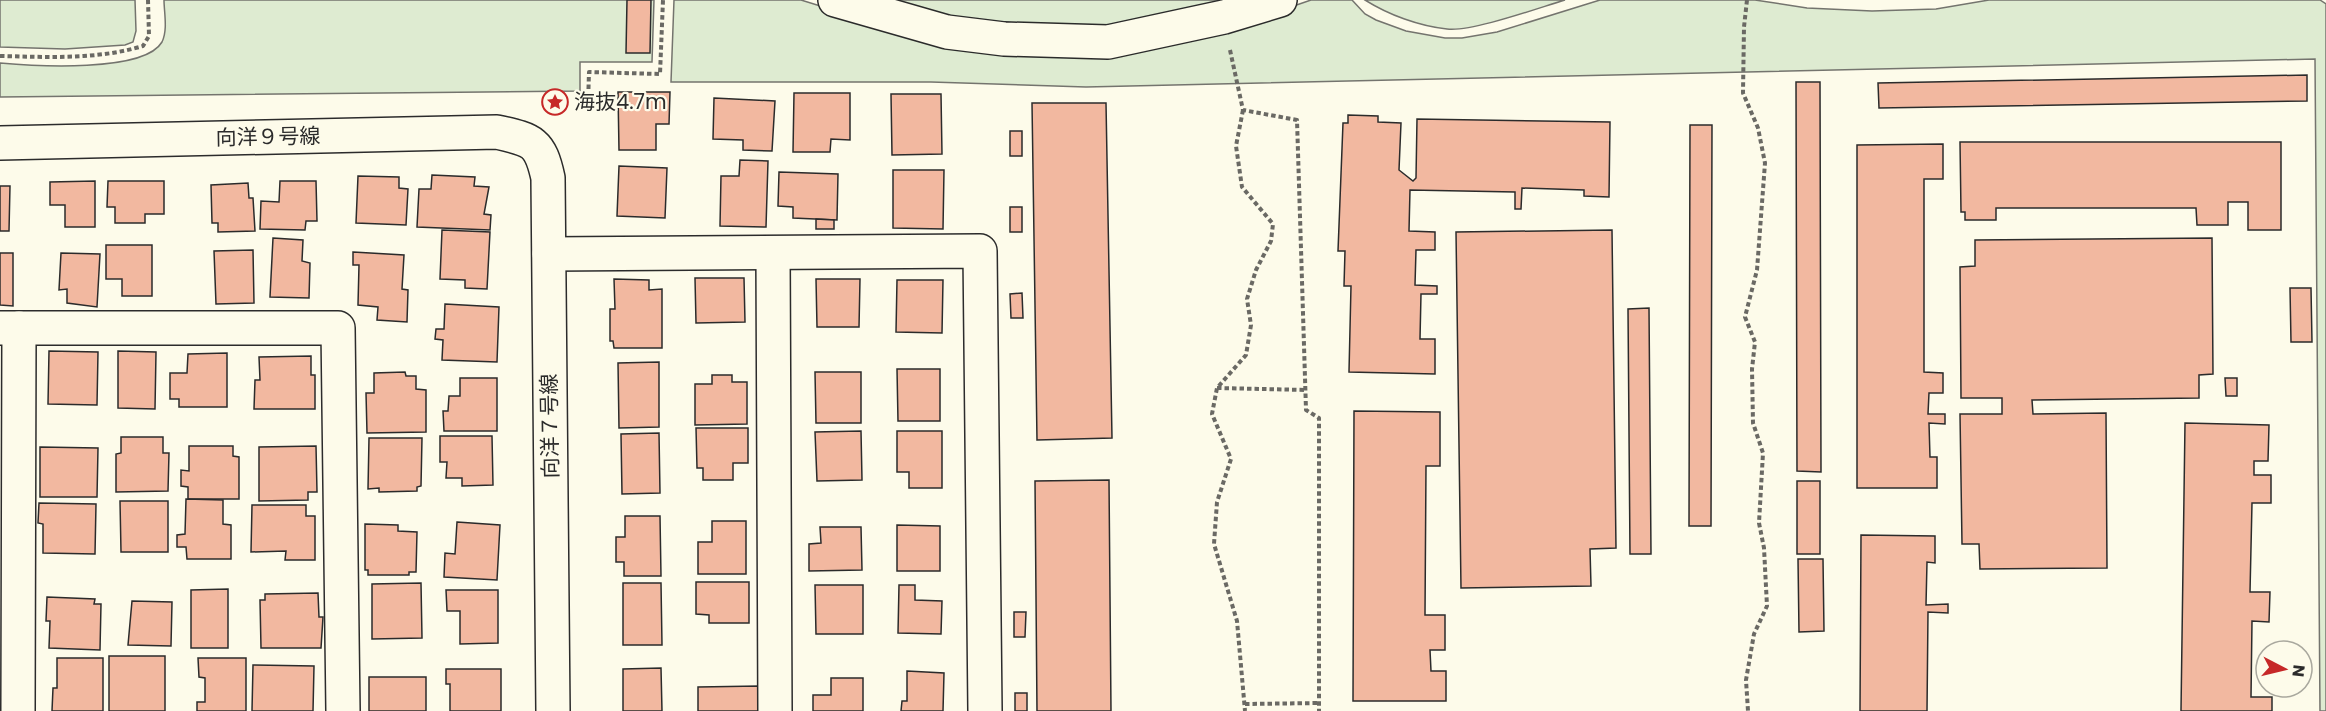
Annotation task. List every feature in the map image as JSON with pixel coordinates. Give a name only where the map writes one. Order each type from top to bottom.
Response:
[{"type":"street","points":[[835,0],[946,32],[1004,39],[1108,42],[1224,17],[1280,0]]},
{"type":"street","name":"向洋９号線","points":[[0,143],[496,132],[521,137],[534,144]]},
{"type":"street","name":"向洋７号線","points":[[534,144],[544,156],[548,178],[553,711]]},
{"type":"street","points":[[549,254],[980,252],[985,711]]},
{"type":"street","points":[[773,253],[775,711]]},
{"type":"street","points":[[18,711],[10,328],[338,327],[343,711]]},
{"type":"path","points":[[0,56],[89,57],[118,54],[142,46],[149,36],[148,0]]},
{"type":"path","points":[[588,104],[589,72],[660,74],[663,0]]},
{"type":"path","points":[[1747,0],[1744,27],[1743,93],[1758,128],[1765,163],[1757,270],[1745,317],[1755,342],[1752,369],[1753,423],[1763,453],[1759,523],[1764,548],[1767,606],[1754,634],[1746,680],[1748,711]]},
{"type":"path","points":[[1224,17],[1243,110],[1236,146],[1242,187],[1273,224],[1271,241],[1256,270],[1247,299],[1251,326],[1246,355],[1217,388],[1212,414],[1232,459],[1217,502],[1214,544],[1236,621],[1245,711]]},
{"type":"path","points":[[1243,110],[1297,120],[1306,410],[1319,418],[1319,711]]},
{"type":"path","points":[[1217,388],[1306,390]]},
{"type":"path","points":[[1245,704],[1319,703]]},
{"type":"green space","points":[[0,0],[135,0],[136,31],[133,42],[125,45],[65,49],[0,47]]},
{"type":"green space","points":[[164,0],[654,0],[652,62],[580,62],[580,91],[0,97],[0,63],[87,65],[134,59],[151,52],[164,37]]},
{"type":"green space","points":[[674,0],[801,0],[888,27],[955,43],[1253,20],[1311,0],[1352,0],[1365,14],[1406,31],[1445,38],[1462,38],[1497,32],[1600,0],[1755,0],[1807,8],[1872,11],[1936,9],[1989,0],[2320,0],[2326,4],[2326,711],[2320,711],[2315,59],[1086,87],[931,82],[671,82]]},
{"type":"green space","points":[[876,0],[1244,0],[1102,29],[1033,30],[948,19]]},
{"type":"green space","points":[[1365,0],[1565,0],[1472,27],[1447,29],[1404,19]]},
{"type":"building","points":[[627,0],[651,0],[650,53],[626,53]]},
{"type":"building","points":[[2307,75],[2307,101],[1879,108],[1878,83]]},
{"type":"building","points":[[1796,82],[1820,82],[1821,472],[1797,471]]},
{"type":"building","points":[[618,92],[670,92],[669,124],[656,124],[656,150],[619,150]]},
{"type":"building","points":[[794,93],[850,93],[850,140],[831,139],[830,152],[793,152]]},
{"type":"building","points":[[891,94],[941,94],[942,154],[892,155]]},
{"type":"building","points":[[714,98],[775,101],[772,151],[743,150],[743,140],[713,139]]},
{"type":"building","points":[[1032,103],[1106,103],[1112,438],[1037,440]]},
{"type":"building","points":[[1348,115],[1378,116],[1378,122],[1401,123],[1399,170],[1413,181],[1416,178],[1417,119],[1610,122],[1609,197],[1584,196],[1584,190],[1522,188],[1521,209],[1515,209],[1515,192],[1410,190],[1409,231],[1435,232],[1435,250],[1416,250],[1415,285],[1437,286],[1437,294],[1421,294],[1420,339],[1435,339],[1435,374],[1349,372],[1351,286],[1344,286],[1345,251],[1338,251],[1343,123],[1348,123]]},
{"type":"building","points":[[1690,125],[1712,125],[1711,526],[1689,526]]},
{"type":"building","points":[[1010,131],[1022,131],[1022,156],[1010,156]]},
{"type":"building","points":[[1960,142],[2281,142],[2281,230],[2248,230],[2248,202],[2228,202],[2228,225],[2197,225],[2196,208],[1996,208],[1996,220],[1965,220],[1965,212],[1961,212]]},
{"type":"building","points":[[1943,144],[1943,179],[1924,179],[1924,372],[1943,373],[1943,393],[1929,393],[1928,414],[1945,414],[1945,424],[1929,423],[1930,457],[1937,457],[1937,488],[1857,488],[1857,145]]},
{"type":"building","points":[[740,160],[768,161],[766,227],[720,226],[721,176],[739,176]]},
{"type":"building","points":[[619,166],[667,168],[665,218],[617,216]]},
{"type":"building","points":[[893,170],[944,170],[943,229],[893,228]]},
{"type":"building","points":[[779,172],[838,174],[837,220],[793,218],[793,207],[778,206]]},
{"type":"building","points":[[432,175],[475,177],[474,186],[489,187],[484,214],[491,215],[490,230],[417,227],[419,189],[431,189]]},
{"type":"building","points":[[358,176],[399,177],[399,188],[408,189],[406,225],[356,223]]},
{"type":"building","points":[[95,181],[95,227],[65,227],[65,205],[50,205],[50,182]]},
{"type":"building","points":[[108,181],[164,181],[164,214],[145,214],[145,223],[115,223],[115,207],[107,207]]},
{"type":"building","points":[[280,181],[316,181],[317,221],[306,221],[305,230],[260,229],[261,201],[279,202]]},
{"type":"building","points":[[248,183],[249,198],[253,198],[255,231],[218,232],[218,223],[212,223],[211,185]]},
{"type":"building","points":[[0,186],[10,186],[9,231],[0,231]]},
{"type":"building","points":[[1010,207],[1022,207],[1022,232],[1010,232]]},
{"type":"building","points":[[816,219],[834,220],[834,229],[816,229]]},
{"type":"building","points":[[442,230],[490,232],[487,289],[465,288],[465,280],[440,279]]},
{"type":"building","points":[[1612,230],[1616,548],[1590,549],[1591,586],[1461,588],[1456,232]]},
{"type":"building","points":[[273,238],[303,240],[302,261],[310,263],[309,298],[270,297]]},
{"type":"building","points":[[2212,238],[2213,374],[2199,375],[2199,398],[2032,400],[2033,414],[2106,413],[2107,568],[1980,569],[1979,544],[1962,544],[1960,414],[2002,414],[2002,398],[1961,398],[1960,267],[1975,266],[1975,240]]},
{"type":"building","points":[[106,245],[152,245],[152,296],[122,296],[122,279],[106,279]]},
{"type":"building","points":[[253,250],[254,303],[216,304],[214,251]]},
{"type":"building","points":[[353,252],[404,255],[402,289],[408,290],[407,322],[377,320],[378,307],[358,305],[359,265],[353,265]]},
{"type":"building","points":[[0,253],[13,253],[13,306],[0,305]]},
{"type":"building","points":[[61,253],[100,254],[97,307],[67,303],[67,289],[59,290]]},
{"type":"building","points":[[695,278],[744,278],[745,322],[696,323]]},
{"type":"building","points":[[614,279],[649,280],[649,290],[662,289],[662,348],[614,348],[613,341],[610,341],[610,309],[615,309]]},
{"type":"building","points":[[816,279],[860,279],[859,327],[817,327]]},
{"type":"building","points":[[897,280],[943,280],[942,333],[896,332]]},
{"type":"building","points":[[2290,288],[2311,288],[2312,342],[2291,342]]},
{"type":"building","points":[[1022,293],[1023,318],[1011,318],[1010,294]]},
{"type":"building","points":[[445,304],[499,307],[497,362],[442,360],[443,340],[435,339],[436,329],[444,329]]},
{"type":"building","points":[[1649,308],[1651,554],[1630,554],[1628,309]]},
{"type":"building","points":[[49,351],[98,352],[97,405],[48,404]]},
{"type":"building","points":[[118,351],[156,352],[155,409],[118,408]]},
{"type":"building","points":[[227,353],[227,407],[179,407],[179,399],[170,399],[170,373],[187,373],[188,354]]},
{"type":"building","points":[[311,356],[311,375],[315,375],[315,409],[254,409],[255,380],[260,380],[259,357]]},
{"type":"building","points":[[659,362],[659,427],[619,428],[618,363]]},
{"type":"building","points":[[897,369],[940,369],[940,421],[898,421]]},
{"type":"building","points":[[405,372],[406,376],[416,376],[416,389],[426,390],[426,432],[367,433],[366,393],[374,393],[374,373]]},
{"type":"building","points":[[815,372],[861,372],[861,423],[816,423]]},
{"type":"building","points":[[712,375],[732,375],[732,382],[747,382],[747,424],[695,425],[695,384],[712,384]]},
{"type":"building","points":[[460,378],[497,378],[497,431],[444,431],[443,411],[448,411],[449,396],[460,396]]},
{"type":"building","points":[[2225,378],[2237,378],[2237,396],[2226,396]]},
{"type":"building","points":[[1354,411],[1440,412],[1440,466],[1426,466],[1425,615],[1445,615],[1445,650],[1430,650],[1431,671],[1446,671],[1446,701],[1353,701]]},
{"type":"building","points":[[2185,423],[2269,425],[2268,461],[2254,461],[2254,475],[2271,475],[2271,503],[2252,503],[2250,592],[2270,592],[2269,622],[2252,621],[2251,697],[2272,699],[2272,711],[2181,711]]},
{"type":"building","points":[[696,428],[748,428],[748,463],[733,463],[733,480],[703,480],[703,468],[697,468]]},
{"type":"building","points":[[861,431],[862,480],[817,481],[815,432]]},
{"type":"building","points":[[897,431],[942,431],[942,488],[909,488],[909,472],[897,472]]},
{"type":"building","points":[[659,433],[660,493],[622,494],[621,434]]},
{"type":"building","points":[[440,436],[492,436],[493,485],[462,486],[462,478],[446,478],[447,462],[440,462]]},
{"type":"building","points":[[121,437],[163,437],[163,453],[169,453],[168,491],[116,492],[116,454],[121,453]]},
{"type":"building","points":[[369,438],[422,438],[421,486],[417,487],[417,491],[379,492],[379,488],[368,489]]},
{"type":"building","points":[[189,446],[233,446],[233,456],[239,457],[239,499],[188,499],[188,487],[181,486],[181,470],[189,471]]},
{"type":"building","points":[[316,446],[317,492],[308,492],[308,500],[259,501],[259,447]]},
{"type":"building","points":[[40,447],[98,448],[97,497],[40,497]]},
{"type":"building","points":[[1109,480],[1111,711],[1037,711],[1035,481]]},
{"type":"building","points":[[1797,481],[1820,481],[1820,554],[1797,554]]},
{"type":"building","points":[[186,499],[223,500],[223,524],[231,525],[231,559],[187,559],[186,547],[177,547],[177,535],[185,534]]},
{"type":"building","points":[[120,501],[168,501],[168,552],[121,552]]},
{"type":"building","points":[[39,503],[96,504],[95,554],[43,553],[43,524],[38,523]]},
{"type":"building","points":[[252,505],[306,505],[306,516],[315,516],[315,560],[285,560],[286,551],[251,552]]},
{"type":"building","points":[[625,516],[660,516],[661,576],[624,576],[624,562],[616,562],[616,537],[625,537]]},
{"type":"building","points":[[712,521],[746,521],[746,574],[698,574],[698,542],[712,542]]},
{"type":"building","points":[[457,522],[500,525],[497,580],[444,577],[445,553],[455,554]]},
{"type":"building","points":[[365,524],[398,525],[398,531],[417,532],[416,572],[409,572],[409,575],[368,575],[368,570],[365,570]]},
{"type":"building","points":[[897,525],[940,526],[940,571],[897,571]]},
{"type":"building","points":[[820,527],[861,527],[862,570],[809,571],[809,544],[821,543]]},
{"type":"building","points":[[1861,535],[1935,536],[1935,563],[1927,562],[1926,605],[1948,604],[1948,613],[1928,612],[1927,711],[1860,711]]},
{"type":"building","points":[[1798,559],[1823,559],[1824,631],[1799,632]]},
{"type":"building","points":[[696,582],[749,582],[749,623],[709,623],[709,615],[696,614]]},
{"type":"building","points":[[421,583],[422,638],[372,639],[372,584]]},
{"type":"building","points":[[623,583],[661,583],[662,645],[623,645]]},
{"type":"building","points":[[815,585],[863,585],[863,634],[816,634]]},
{"type":"building","points":[[899,585],[915,585],[915,600],[942,601],[941,634],[898,633]]},
{"type":"building","points":[[228,589],[228,648],[191,648],[191,590]]},
{"type":"building","points":[[446,590],[498,590],[498,643],[460,644],[460,611],[447,611]]},
{"type":"building","points":[[318,593],[319,617],[323,617],[321,648],[261,648],[260,600],[265,600],[265,594]]},
{"type":"building","points":[[47,597],[95,599],[94,604],[101,604],[100,650],[49,648],[50,621],[46,621]]},
{"type":"building","points":[[132,601],[172,602],[171,646],[128,645]]},
{"type":"building","points":[[1014,612],[1026,612],[1025,637],[1014,637]]},
{"type":"building","points":[[109,656],[165,656],[165,711],[109,711]]},
{"type":"building","points":[[57,658],[103,658],[103,711],[52,711],[53,688],[57,688]]},
{"type":"building","points":[[198,658],[246,658],[246,711],[197,711],[197,702],[205,702],[205,678],[199,677]]},
{"type":"building","points":[[253,665],[314,666],[313,711],[252,711]]},
{"type":"building","points":[[661,668],[662,711],[623,711],[623,669]]},
{"type":"building","points":[[446,669],[501,669],[501,711],[450,711],[450,684],[446,684]]},
{"type":"building","points":[[907,671],[944,673],[943,711],[901,711],[902,701],[907,701]]},
{"type":"building","points":[[369,677],[426,677],[426,711],[369,711]]},
{"type":"building","points":[[831,678],[863,678],[863,711],[813,711],[813,695],[831,695]]},
{"type":"building","points":[[759,686],[759,711],[698,711],[698,687]]},
{"type":"building","points":[[1015,693],[1027,693],[1027,711],[1015,711]]},
{"type":"place","name":"海抜4.7m","points":[[555,102]]}]
